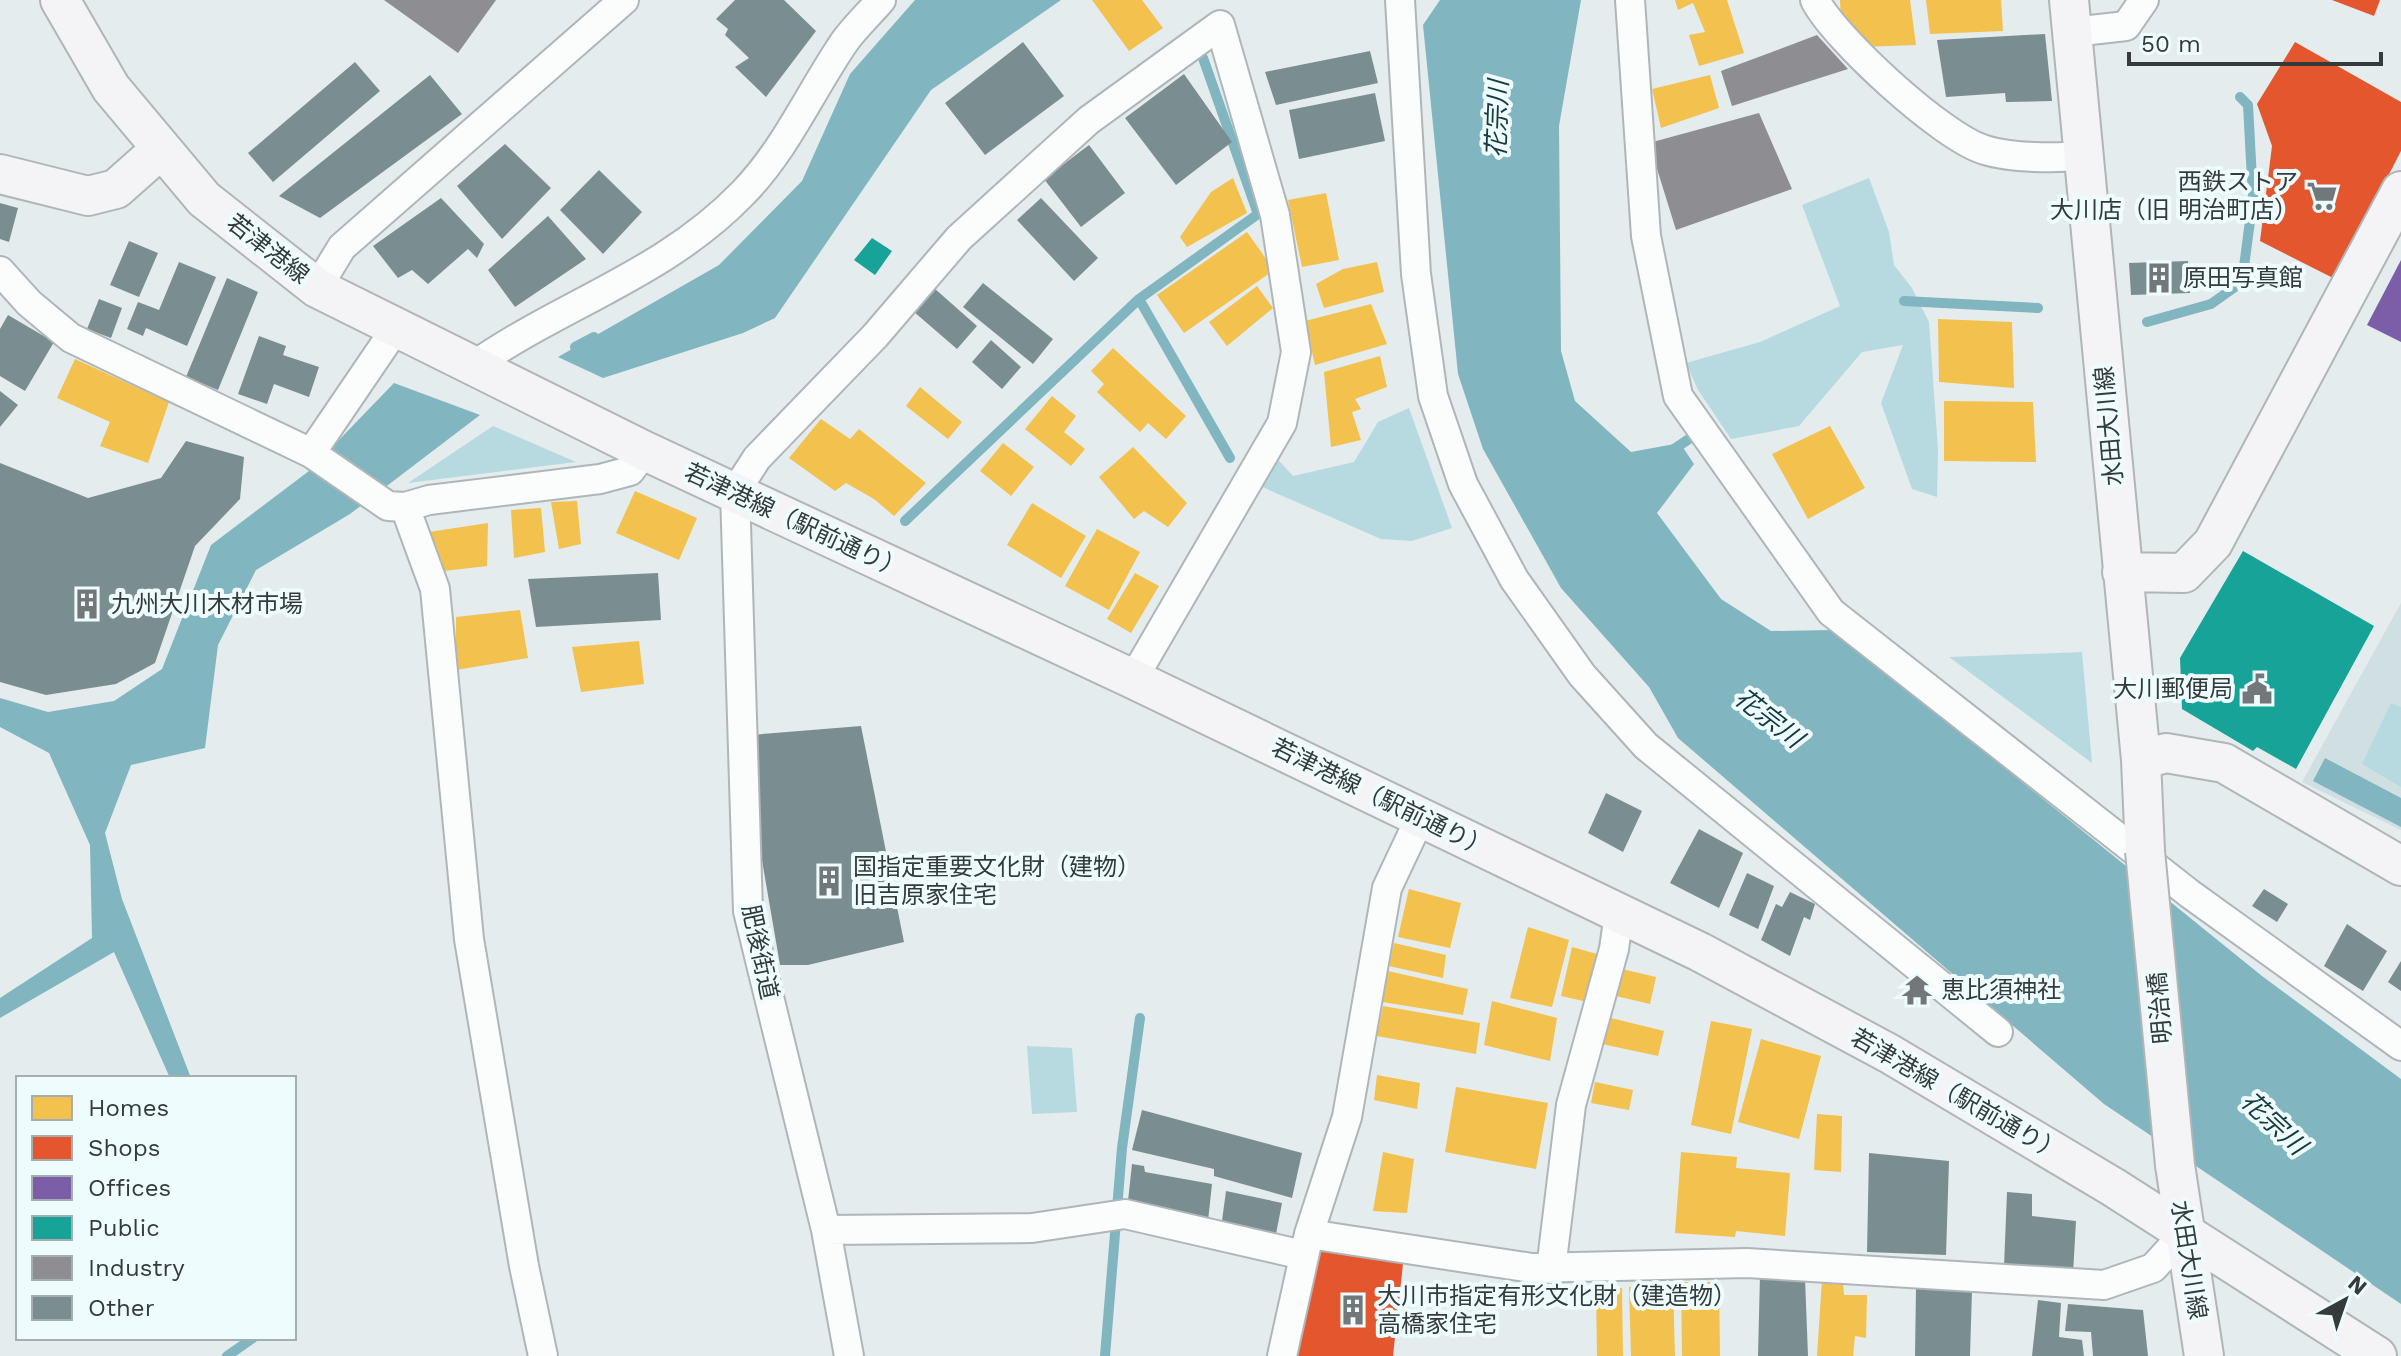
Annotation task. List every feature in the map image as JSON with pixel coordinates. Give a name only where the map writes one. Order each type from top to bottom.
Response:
[{"type":"main road","name":"若津港線","points":[[60,0],[111,88],[204,199],[317,288],[554,407]]},
{"type":"main road","name":"水田大川線","points":[[2071,16],[2141,760],[2145,851]]},
{"type":"main road","points":[[0,174],[88,196],[116,189],[160,150]]},
{"type":"main road","points":[[2122,572],[2184,573],[2213,543],[2401,191]]},
{"type":"main road","name":"若津港線（駅前通り）","points":[[554,407],[1133,679],[1700,952],[1890,1054],[2185,1233],[2377,1356]]},
{"type":"main road","points":[[2141,760],[2166,753],[2224,763],[2401,866]]},
{"type":"main road","name":"明治橋","points":[[2145,851],[2175,1165]]},
{"type":"main road","name":"水田大川線","points":[[2175,1165],[2204,1356]]},
{"type":"street","points":[[317,288],[342,247],[624,0]]},
{"type":"street","points":[[484,373],[516,337],[657,263],[743,194],[780,149],[846,40],[881,0]]},
{"type":"street","points":[[1400,0],[1416,274],[1433,396],[1463,484],[1514,579],[1582,675],[1646,746],[1998,1032]]},
{"type":"street","points":[[1630,0],[1646,236],[1678,396],[1831,612],[2190,894],[2401,1046]]},
{"type":"street","points":[[1815,0],[1850,49],[1936,121],[1984,150],[2065,158],[2084,155]]},
{"type":"street","points":[[2071,16],[2126,26],[2144,0]]},
{"type":"street","points":[[735,492],[757,458],[875,336],[959,238],[1089,120],[1220,25],[1275,215],[1296,352],[1282,423],[1133,679]]},
{"type":"street","points":[[0,271],[29,303],[71,338],[311,453],[396,506],[435,589],[469,939],[524,1266],[543,1356]]},
{"type":"street","points":[[311,453],[396,328]]},
{"type":"street","points":[[396,506],[600,479],[630,471],[645,451]]},
{"type":"street","name":"肥後街道","points":[[735,492],[748,911],[826,1230],[849,1356]]},
{"type":"street","points":[[1282,1356],[1306,1245],[1347,1117],[1387,888],[1421,816]]},
{"type":"street","points":[[1551,1269],[1571,1105],[1614,949],[1619,914]]},
{"type":"street","points":[[826,1230],[1032,1228],[1117,1215],[1306,1245],[1551,1269],[1747,1263],[2104,1285],[2153,1268],[2185,1233]]},
{"type":"shaded area","points":[[1869,178],[1889,232],[1894,265],[1912,288],[1929,322],[1938,450],[1937,497],[1912,489],[1881,403],[1903,345],[1862,352],[1799,426],[1731,439],[1698,390],[1686,363],[1760,342],[1840,306],[1802,205]]},
{"type":"shaded area","points":[[1409,408],[1452,528],[1412,541],[1381,539],[1253,483],[1273,454],[1293,476],[1354,462],[1378,422]]},
{"type":"shaded area","points":[[493,426],[576,462],[408,483]]},
{"type":"shaded area","points":[[2401,603],[2401,830],[2302,782]]},
{"type":"shaded area","points":[[2082,652],[2092,763],[1949,657]]},
{"type":"shaded area","points":[[2391,703],[2401,707],[2401,787],[2362,764]]},
{"type":"shaded area","points":[[1027,1046],[1072,1048],[1077,1112],[1032,1114]]},
{"type":"water","points":[[915,0],[1061,0],[931,90],[775,318],[743,333],[603,378],[558,357],[719,265],[802,181],[850,74]]},
{"type":"water","name":"花宗川","points":[[1440,0],[1581,0],[1559,126],[1561,351],[1575,401],[1631,452],[1680,443],[1694,464],[1657,513],[1721,599],[1771,631],[1834,630],[2262,976],[2401,1079],[2401,1304],[2104,1104],[1678,738],[1649,687],[1561,588],[1483,449],[1458,374],[1423,25]]},
{"type":"water","points":[[394,383],[480,415],[350,514],[256,570],[218,645],[205,748],[131,765],[105,833],[122,899],[190,1076],[169,1076],[114,952],[0,1018],[0,998],[92,938],[90,845],[49,753],[0,727],[0,698],[48,712],[114,701],[162,669],[211,545],[309,471]]},
{"type":"water","points":[[2325,758],[2401,798],[2401,827],[2313,781]]},
{"type":"building: Homes","points":[[1092,0],[1142,0],[1163,28],[1129,51]]},
{"type":"building: Homes","points":[[1675,0],[1727,0],[1744,53],[1699,66],[1689,35],[1705,32],[1693,3],[1678,10]]},
{"type":"building: Homes","points":[[1840,0],[1910,0],[1916,45],[1862,47],[1841,20]]},
{"type":"building: Homes","points":[[1926,0],[2001,0],[2003,31],[1930,34]]},
{"type":"building: Homes","points":[[1710,75],[1719,108],[1661,128],[1652,89]]},
{"type":"building: Homes","points":[[1233,178],[1247,213],[1187,247],[1180,237],[1211,192]]},
{"type":"building: Homes","points":[[1326,193],[1339,260],[1302,267],[1288,200]]},
{"type":"building: Homes","points":[[1247,232],[1274,270],[1184,333],[1157,295]]},
{"type":"building: Homes","points":[[1377,262],[1384,292],[1324,308],[1316,284],[1343,269]]},
{"type":"building: Homes","points":[[1257,286],[1273,308],[1227,346],[1209,322]]},
{"type":"building: Homes","points":[[1371,304],[1387,344],[1315,365],[1305,321]]},
{"type":"building: Homes","points":[[1938,319],[2012,322],[2014,388],[1939,382]]},
{"type":"building: Homes","points":[[1113,348],[1186,416],[1166,439],[1148,423],[1140,432],[1097,392],[1104,384],[1091,371]]},
{"type":"building: Homes","points":[[1380,356],[1387,387],[1355,399],[1361,409],[1352,412],[1361,440],[1331,447],[1324,372]]},
{"type":"building: Homes","points":[[75,359],[169,402],[148,463],[100,446],[110,422],[57,398]]},
{"type":"building: Homes","points":[[920,387],[962,422],[948,439],[906,406]]},
{"type":"building: Homes","points":[[1052,396],[1076,416],[1064,432],[1085,449],[1071,466],[1025,429]]},
{"type":"building: Homes","points":[[1944,401],[2033,402],[2036,462],[1944,461]]},
{"type":"building: Homes","points":[[821,419],[850,439],[859,429],[926,483],[894,516],[874,499],[846,483],[835,491],[789,458]]},
{"type":"building: Homes","points":[[1830,426],[1865,488],[1808,519],[1772,454]]},
{"type":"building: Homes","points":[[1003,443],[1034,467],[1011,496],[980,471]]},
{"type":"building: Homes","points":[[1133,447],[1187,503],[1168,527],[1144,511],[1134,519],[1099,477]]},
{"type":"building: Homes","points":[[635,491],[697,518],[679,560],[616,533]]},
{"type":"building: Homes","points":[[577,501],[581,544],[559,549],[551,502]]},
{"type":"building: Homes","points":[[1032,503],[1086,536],[1061,578],[1007,545]]},
{"type":"building: Homes","points":[[541,508],[545,552],[514,558],[511,510]]},
{"type":"building: Homes","points":[[488,523],[487,566],[444,571],[429,532]]},
{"type":"building: Homes","points":[[1097,529],[1140,552],[1109,610],[1065,586]]},
{"type":"building: Homes","points":[[1135,573],[1159,586],[1131,633],[1107,619]]},
{"type":"building: Homes","points":[[520,610],[528,658],[456,670],[456,617]]},
{"type":"building: Homes","points":[[639,641],[644,684],[581,692],[572,647]]},
{"type":"building: Homes","points":[[1409,889],[1461,903],[1450,948],[1398,937]]},
{"type":"building: Homes","points":[[1528,927],[1569,940],[1552,1007],[1510,998]]},
{"type":"building: Homes","points":[[1394,943],[1446,955],[1443,978],[1389,966]]},
{"type":"building: Homes","points":[[1572,947],[1597,954],[1588,1002],[1561,996]]},
{"type":"building: Homes","points":[[1622,969],[1656,977],[1650,1004],[1616,996]]},
{"type":"building: Homes","points":[[1388,971],[1468,989],[1463,1015],[1382,1002]]},
{"type":"building: Homes","points":[[1492,1001],[1557,1018],[1550,1061],[1484,1045]]},
{"type":"building: Homes","points":[[1383,1006],[1480,1023],[1476,1054],[1377,1036]]},
{"type":"building: Homes","points":[[1607,1017],[1664,1031],[1658,1056],[1602,1044]]},
{"type":"building: Homes","points":[[1711,1021],[1752,1029],[1731,1134],[1691,1125]]},
{"type":"building: Homes","points":[[1761,1039],[1821,1056],[1799,1139],[1738,1122]]},
{"type":"building: Homes","points":[[1377,1075],[1420,1083],[1417,1109],[1374,1100]]},
{"type":"building: Homes","points":[[1595,1082],[1633,1090],[1629,1110],[1591,1103]]},
{"type":"building: Homes","points":[[1456,1087],[1548,1103],[1536,1169],[1445,1152]]},
{"type":"building: Homes","points":[[1817,1114],[1842,1116],[1841,1172],[1814,1170]]},
{"type":"building: Homes","points":[[1383,1152],[1414,1159],[1407,1213],[1373,1211]]},
{"type":"building: Homes","points":[[1681,1152],[1737,1157],[1736,1168],[1790,1173],[1785,1236],[1736,1231],[1735,1237],[1675,1233]]},
{"type":"building: Homes","points":[[1822,1280],[1843,1281],[1844,1295],[1867,1295],[1866,1338],[1855,1336],[1853,1356],[1817,1356]]},
{"type":"building: Homes","points":[[1681,1282],[1719,1282],[1720,1356],[1682,1356]]},
{"type":"building: Homes","points":[[1673,1286],[1675,1356],[1631,1356],[1629,1287]]},
{"type":"building: Homes","points":[[1596,1288],[1622,1288],[1623,1356],[1597,1356]]},
{"type":"building: Shops","points":[[2332,0],[2380,0],[2374,16]]},
{"type":"building: Shops","name":"西鉄ストア 大川店（旧 明治町店）","points":[[2295,42],[2401,102],[2401,151],[2335,279],[2260,241],[2272,146],[2257,104]]},
{"type":"building: Shops","name":"大川市指定有形文化財（建造物） 高橋家住宅","points":[[1322,1245],[1403,1264],[1393,1356],[1297,1356]]},
{"type":"building: Offices","points":[[2401,260],[2401,342],[2367,325]]},
{"type":"building: Public","points":[[872,238],[892,251],[875,275],[854,260]]},
{"type":"building: Public","points":[[2243,551],[2374,626],[2296,769],[2257,747],[2253,751],[2182,709],[2180,658]]},
{"type":"building: Industry","points":[[384,0],[496,0],[458,53]]},
{"type":"building: Industry","points":[[1817,35],[1848,69],[1732,106],[1721,71]]},
{"type":"building: Industry","points":[[1759,113],[1792,189],[1676,230],[1649,143]]},
{"type":"building: Other","points":[[735,0],[784,0],[816,31],[766,97],[735,67],[749,58],[725,35],[728,29],[716,19]]},
{"type":"building: Other","points":[[2045,34],[2052,101],[2006,102],[2005,93],[1946,97],[1937,40]]},
{"type":"building: Other","points":[[1023,42],[1064,96],[985,155],[945,103]]},
{"type":"building: Other","points":[[1370,51],[1378,83],[1276,105],[1265,72]]},
{"type":"building: Other","points":[[355,62],[380,91],[273,182],[248,153]]},
{"type":"building: Other","points":[[1184,74],[1232,142],[1176,185],[1125,118]]},
{"type":"building: Other","points":[[430,75],[462,114],[320,218],[279,196]]},
{"type":"building: Other","points":[[1375,93],[1385,141],[1299,159],[1289,110]]},
{"type":"building: Other","points":[[505,144],[551,188],[502,239],[457,186]]},
{"type":"building: Other","points":[[1089,145],[1125,193],[1081,227],[1044,179]]},
{"type":"building: Other","points":[[599,170],[642,212],[603,254],[560,210]]},
{"type":"building: Other","points":[[441,198],[484,244],[477,258],[468,249],[428,284],[412,270],[398,278],[373,246]]},
{"type":"building: Other","points":[[1041,198],[1098,258],[1074,281],[1017,220]]},
{"type":"building: Other","points":[[0,203],[18,208],[9,242],[0,239]]},
{"type":"building: Other","points":[[548,216],[586,259],[515,307],[488,270]]},
{"type":"building: Other","points":[[129,241],[158,253],[139,297],[110,285]]},
{"type":"building: Other","name":"原田写真館","points":[[2188,261],[2190,293],[2131,295],[2129,263]]},
{"type":"building: Other","points":[[179,262],[216,277],[187,346],[146,328],[143,336],[127,329],[138,302],[159,310]]},
{"type":"building: Other","points":[[227,278],[258,292],[218,390],[186,377]]},
{"type":"building: Other","points":[[983,283],[1053,339],[1033,364],[963,307]]},
{"type":"building: Other","points":[[934,288],[977,326],[957,349],[913,311]]},
{"type":"building: Other","points":[[99,299],[122,308],[111,338],[87,329]]},
{"type":"building: Other","points":[[8,315],[54,342],[25,391],[0,376],[0,329]]},
{"type":"building: Other","points":[[259,336],[286,346],[283,355],[319,367],[309,397],[274,384],[267,404],[238,394]]},
{"type":"building: Other","points":[[991,340],[1021,367],[1002,389],[972,362]]},
{"type":"building: Other","points":[[0,391],[18,405],[0,427]]},
{"type":"building: Other","name":"九州大川木材市場","points":[[186,441],[244,457],[240,499],[195,546],[155,663],[116,684],[46,695],[0,682],[0,463],[88,498],[161,478]]},
{"type":"building: Other","points":[[658,573],[661,620],[536,627],[528,579]]},
{"type":"building: Other","name":"国指定重要文化財（建物） 旧吉原家住宅","points":[[861,726],[904,942],[808,965],[780,965],[755,820],[751,735]]},
{"type":"building: Other","points":[[1606,793],[1642,811],[1623,852],[1588,833]]},
{"type":"building: Other","points":[[1699,829],[1743,853],[1719,908],[1670,883]]},
{"type":"building: Other","points":[[1747,873],[1774,886],[1758,929],[1729,915]]},
{"type":"building: Other","points":[[2264,889],[2288,904],[2277,922],[2252,906]]},
{"type":"building: Other","points":[[1790,892],[1815,904],[1810,920],[1804,917],[1790,956],[1761,940],[1776,904],[1782,907]]},
{"type":"building: Other","points":[[2347,924],[2387,951],[2363,991],[2324,966]]},
{"type":"building: Other","points":[[2401,961],[2401,991],[2388,982]]},
{"type":"building: Other","points":[[1142,1110],[1302,1153],[1292,1198],[1214,1176],[1214,1169],[1132,1150]]},
{"type":"building: Other","points":[[1869,1153],[1949,1161],[1946,1255],[1867,1252]]},
{"type":"building: Other","points":[[1132,1164],[1144,1166],[1145,1172],[1212,1184],[1208,1221],[1128,1201]]},
{"type":"building: Other","points":[[1226,1191],[1282,1203],[1276,1234],[1222,1221]]},
{"type":"building: Other","points":[[2007,1192],[2032,1194],[2032,1216],[2076,1221],[2073,1274],[2004,1267]]},
{"type":"building: Other","points":[[1760,1275],[1805,1278],[1808,1356],[1758,1356]]},
{"type":"building: Other","points":[[1916,1287],[1972,1290],[1970,1356],[1915,1356]]},
{"type":"building: Other","points":[[2038,1300],[2061,1303],[2059,1337],[2082,1340],[2084,1356],[2032,1356]]},
{"type":"building: Other","points":[[2068,1304],[2143,1310],[2148,1356],[2093,1356],[2091,1332],[2065,1331]]},
{"type":"waterway","points":[[905,521],[1139,299],[1258,214],[1203,58]]},
{"type":"waterway","points":[[2147,322],[2211,304],[2242,282],[2253,198],[2248,105],[2240,97]]},
{"type":"waterway","points":[[1139,299],[1230,458]]},
{"type":"waterway","points":[[1904,301],[2038,308]]},
{"type":"waterway","points":[[575,347],[594,337]]},
{"type":"waterway","points":[[1671,451],[1689,439]]},
{"type":"waterway","points":[[1105,1356],[1122,1148],[1140,1018]]},
{"type":"waterway","points":[[227,1356],[250,1340]]},
{"type":"place","name":"西鉄ストア 大川店（旧 明治町店）","points":[[2322,196]]},
{"type":"place","name":"原田写真館","points":[[2159,278]]},
{"type":"place","name":"九州大川木材市場","points":[[87,604]]},
{"type":"place","name":"大川郵便局","points":[[2257,689]]},
{"type":"place","name":"国指定重要文化財（建物） 旧吉原家住宅","points":[[829,881]]},
{"type":"place","name":"恵比須神社","points":[[1917,990]]},
{"type":"place","name":"大川市指定有形文化財（建造物） 高橋家住宅","points":[[1353,1310]]}]
